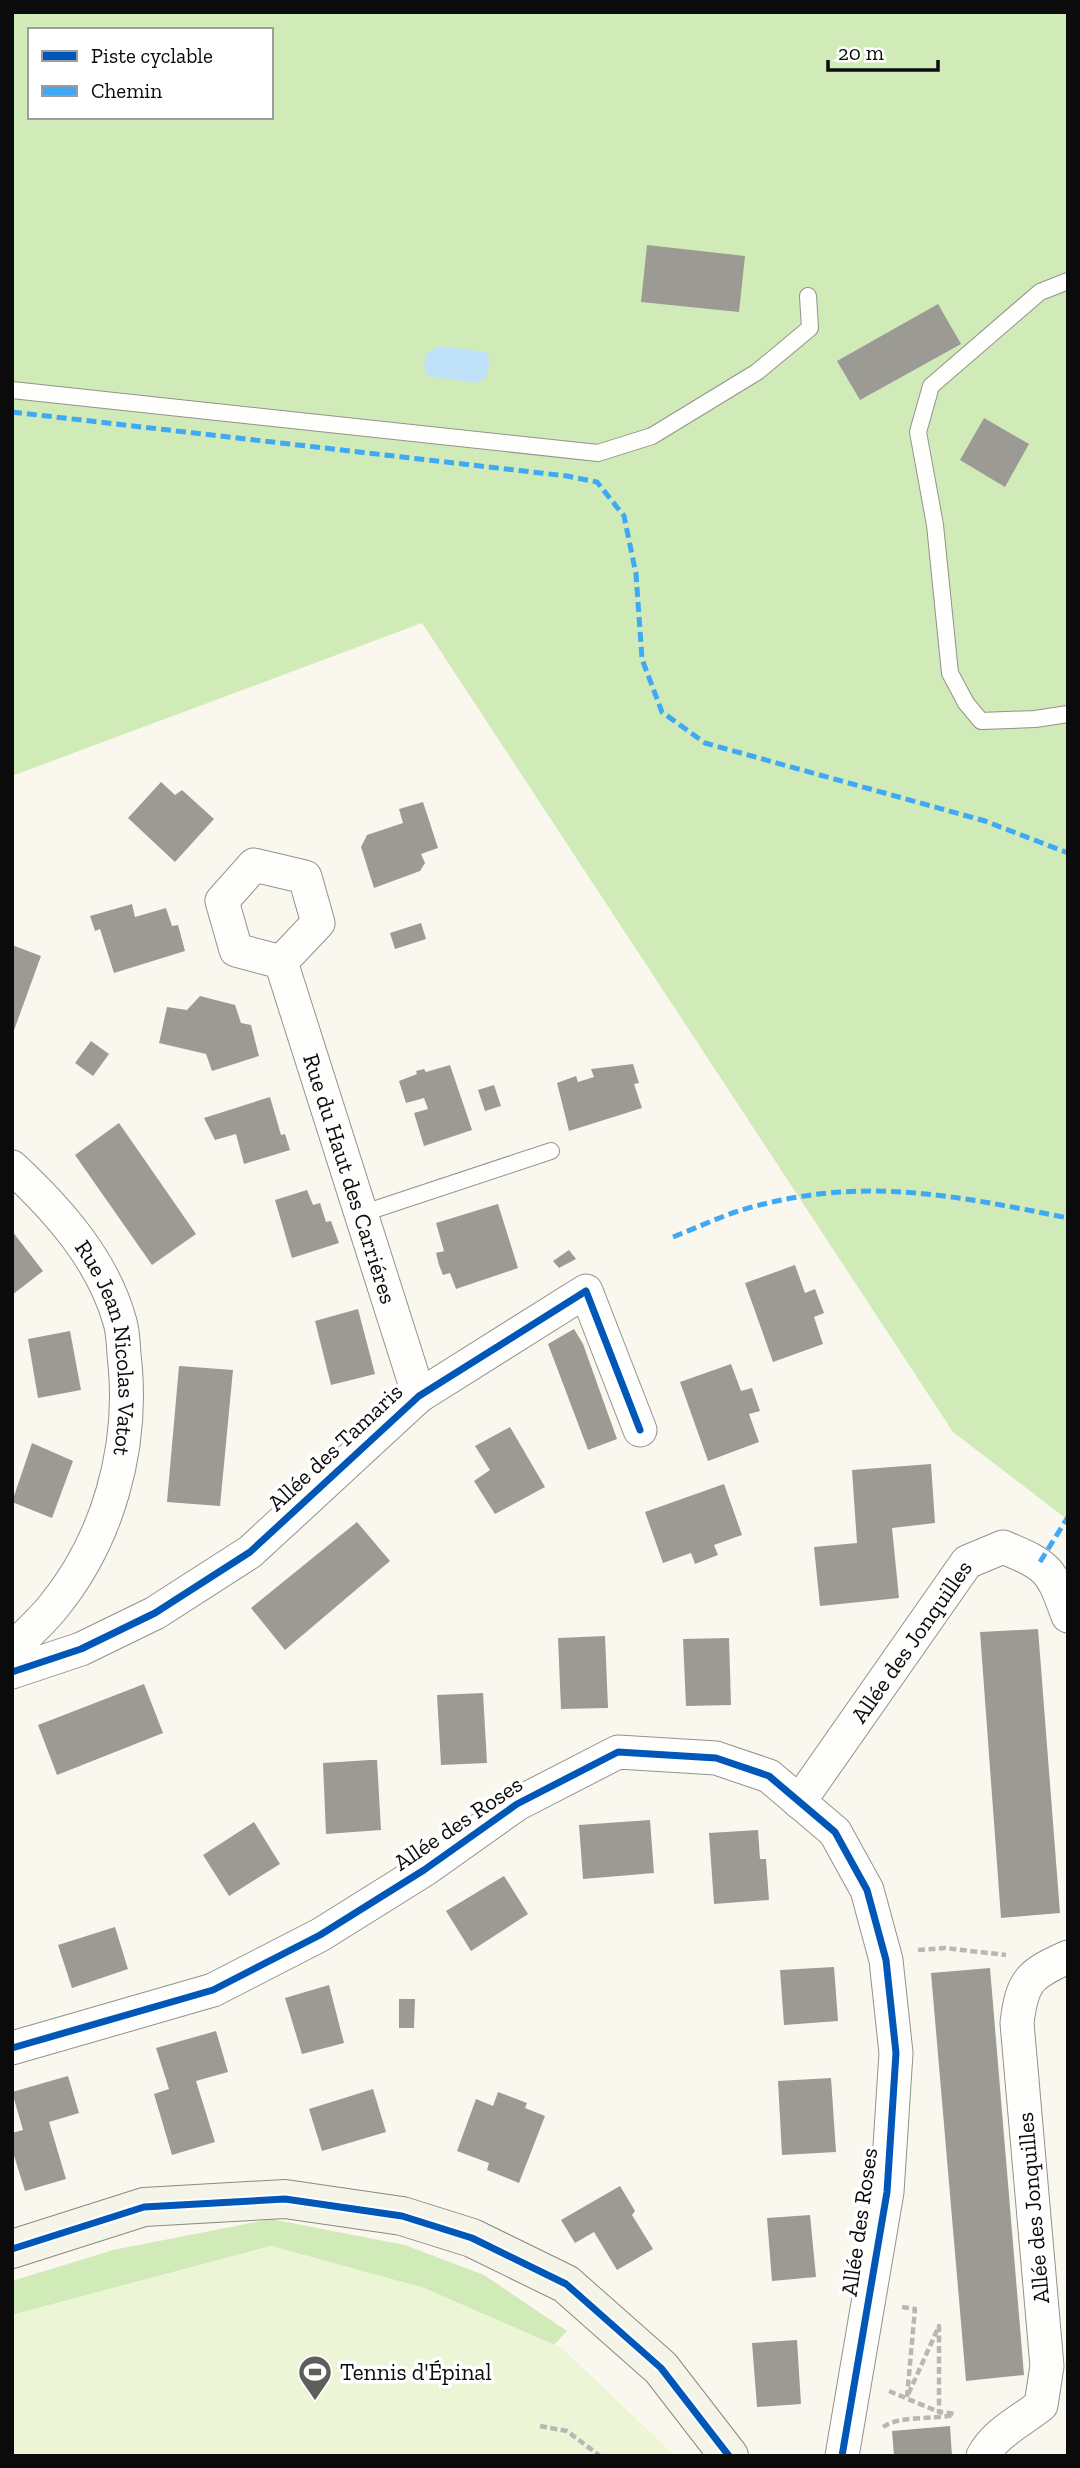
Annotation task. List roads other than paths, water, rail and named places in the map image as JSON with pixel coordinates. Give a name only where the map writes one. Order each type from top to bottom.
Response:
[{"type":"street","name":"Rue du Haut des Carriéres","points":[[281,962],[419,1396]]},
{"type":"street","name":"Rue Jean Nicolas Vatot","points":[[12,1167],[69,1226],[95,1265],[121,1323],[128,1394],[120,1472],[93,1544],[54,1606],[12,1649]]},
{"type":"street","name":"Allée des Tamaris","points":[[12,1672],[81,1649],[155,1613],[250,1552],[419,1396],[586,1291],[639,1430]]},
{"type":"street","name":"Allée des Jonquilles","points":[[799,1802],[967,1562],[1003,1547],[1040,1562],[1056,1585],[1068,1616]]},
{"type":"street","name":"Allée des Roses","points":[[12,2048],[83,2030],[213,1990],[320,1935],[424,1870],[517,1804],[618,1752],[716,1758],[769,1776],[835,1832],[867,1890],[886,1960],[896,2053],[887,2192],[842,2456]]},
{"type":"street","name":"Allée des Jonquilles","points":[[983,2456],[991,2439],[1016,2425],[1041,2405],[1047,2366],[1017,2022],[1021,1992],[1036,1971],[1068,1957]]},
{"type":"street","points":[[12,2249],[144,2207],[285,2199],[402,2216],[472,2238],[566,2284],[661,2368],[729,2456]]},
{"type":"lane","points":[[1068,281],[1040,292],[931,386],[918,432],[935,525],[950,673],[965,703],[981,721],[1035,719],[1068,714]]},
{"type":"lane","points":[[12,390],[598,453],[652,436],[757,372],[810,328],[808,296]]},
{"type":"lane","points":[[361,1214],[551,1151]]},
{"type":"water","points":[[439,346],[487,352],[490,360],[486,378],[476,383],[427,376],[424,365],[426,354]]},
{"type":"place","name":"Tennis d'Épinal","points":[[315,2402]]}]
